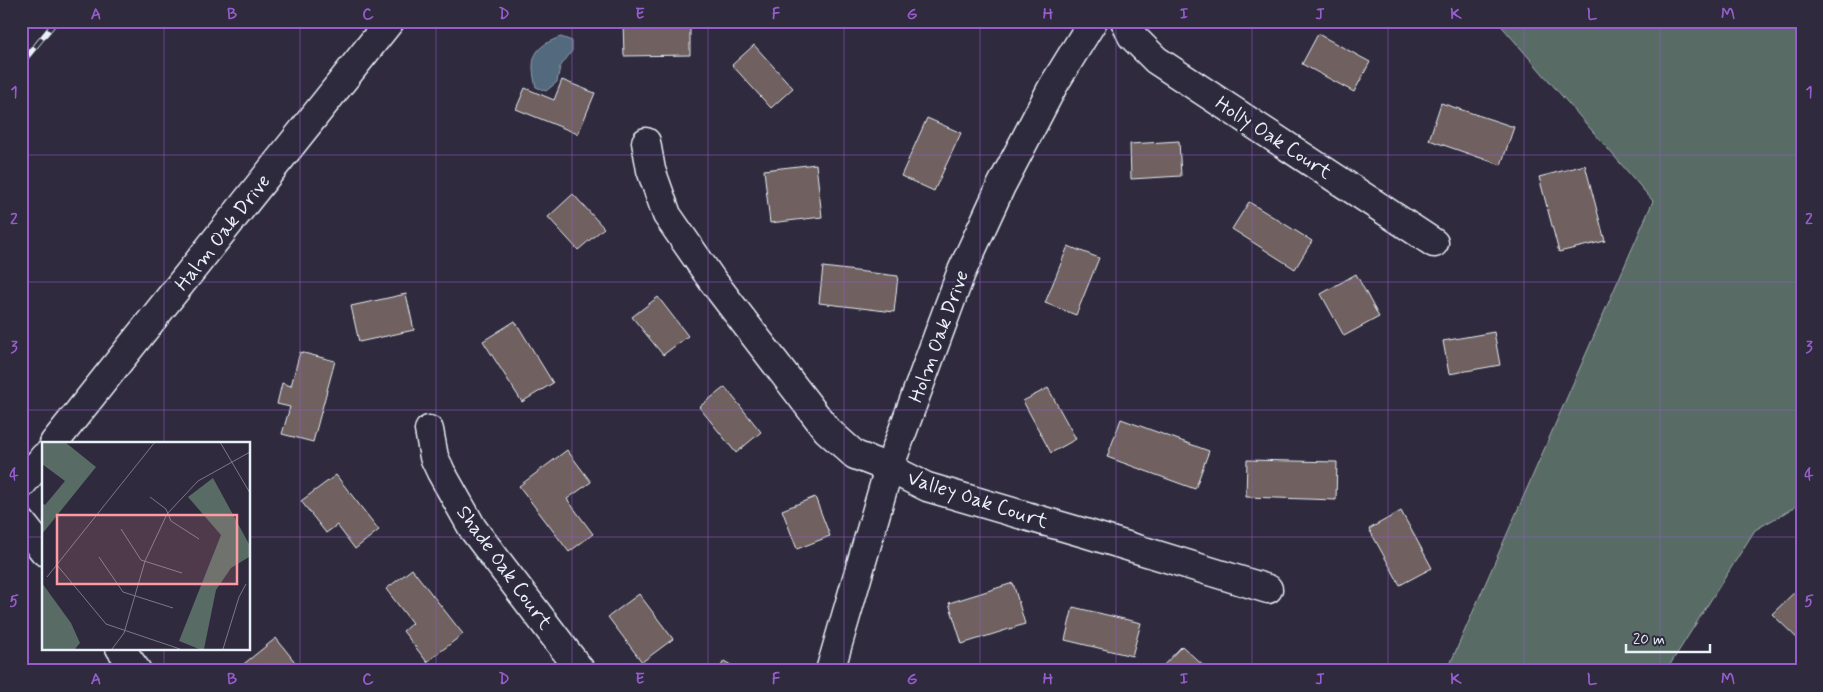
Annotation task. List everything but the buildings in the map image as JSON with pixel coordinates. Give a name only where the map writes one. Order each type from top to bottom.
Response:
[{"type":"street","name":"Halm Oak Drive","points":[[55,442],[390,21]]},
{"type":"street","name":"Holm Oak Drive","points":[[830,671],[889,468],[961,273],[1001,186],[1044,103],[1093,21]]},
{"type":"street","name":"Holly Oak Court","points":[[1125,21],[1132,36],[1156,60],[1434,242]]},
{"type":"street","name":"Valley Oak Court","points":[[646,142],[651,170],[667,215],[712,280],[827,430],[855,455],[889,468],[927,487],[1268,589]]},
{"type":"street","name":"Shade Oak Court","points":[[429,430],[438,464],[473,529],[581,671]]},
{"type":"street","points":[[21,485],[42,459]]},
{"type":"street","points":[[21,522],[42,548]]},
{"type":"street","points":[[121,650],[137,671]]},
{"type":"green space","points":[[1497,21],[1795,21],[1802,35],[1802,503],[1755,530],[1666,671],[1447,671],[1653,201]]},
{"type":"water","points":[[561,37],[572,41],[572,51],[560,67],[557,82],[546,91],[536,87],[533,61],[539,49]]},
{"type":"railway","points":[[21,64],[56,21]]}]
